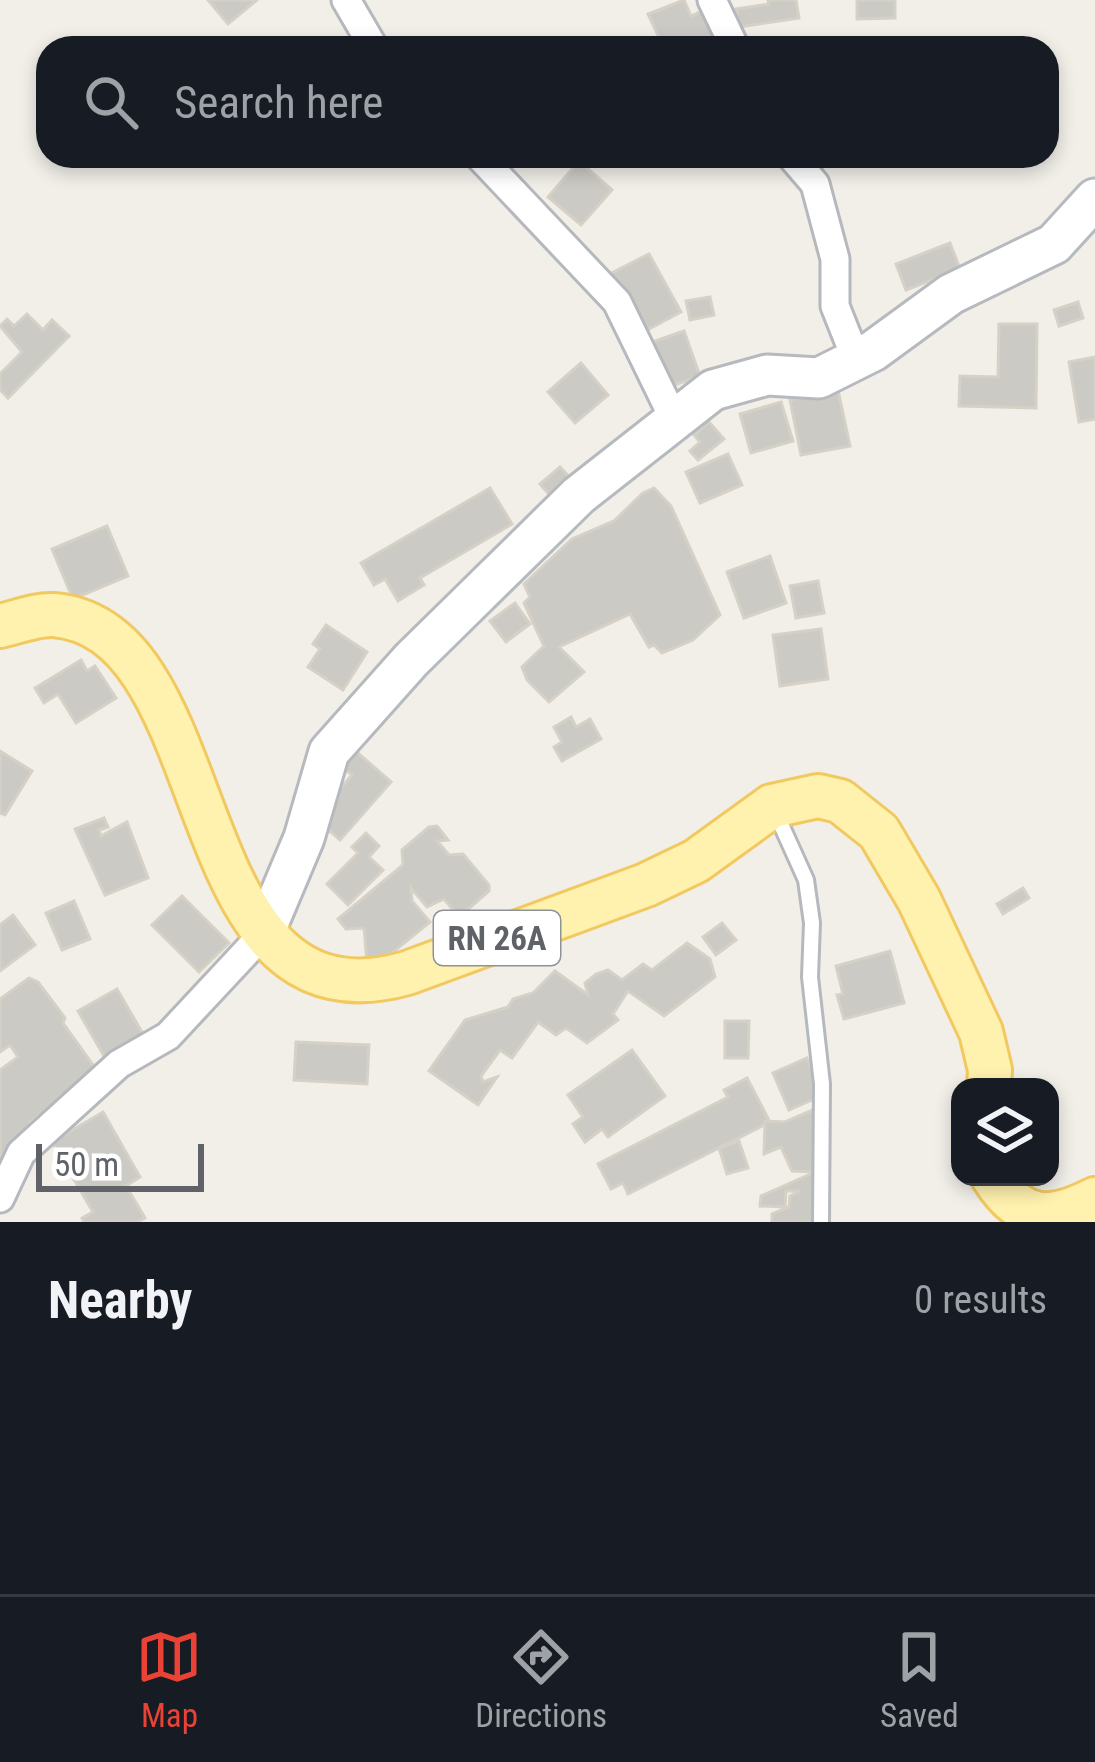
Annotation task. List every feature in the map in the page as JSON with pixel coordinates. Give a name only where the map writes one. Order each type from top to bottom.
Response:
[{"type":"main road","name":"RN 26A","points":[[0,626],[50,614],[82,621],[111,639],[148,679],[213,842],[265,933],[304,968],[346,981],[374,982],[646,885],[696,861],[772,806],[818,796],[840,801],[879,832],[919,900],[981,1032],[990,1078]]},
{"type":"main road","points":[[1000,1186],[1017,1208],[1036,1216],[1076,1211],[1095,1199]]},
{"type":"street","points":[[346,0],[367,36]]},
{"type":"street","points":[[712,0],[729,36]]},
{"type":"street","points":[[490,168],[617,302],[674,418]]},
{"type":"street","points":[[801,168],[815,184],[835,259],[835,306],[856,359]]},
{"type":"street","points":[[0,1198],[21,1153],[119,1064],[168,1036],[265,933],[304,838],[329,752],[348,727],[579,495],[713,390],[766,375],[819,377],[856,359],[951,294],[1054,244],[1095,200]]},
{"type":"lane","points":[[772,806],[806,880],[812,923],[810,977],[822,1084],[821,1222]]},
{"type":"building","points":[[208,0],[257,0],[228,24]]},
{"type":"building","points":[[684,0],[691,16],[702,11],[713,36],[658,36],[648,14]]},
{"type":"building","points":[[768,0],[796,0],[799,18],[739,27],[736,9],[769,4]]},
{"type":"building","points":[[857,0],[895,0],[895,18],[857,19]]},
{"type":"building","points":[[573,168],[587,168],[612,190],[581,225],[548,197]]},
{"type":"building","points":[[950,243],[960,269],[906,290],[896,264]]},
{"type":"building","points":[[649,254],[681,312],[636,336],[604,277]]},
{"type":"building","points":[[710,297],[714,315],[690,320],[686,301]]},
{"type":"building","points":[[1078,302],[1083,318],[1059,326],[1054,310]]},
{"type":"building","points":[[27,314],[43,330],[52,320],[69,336],[8,398],[0,390],[0,374],[22,352],[0,326],[7,319],[14,326]]},
{"type":"building","points":[[999,324],[1037,324],[1036,408],[959,406],[960,376],[998,377]]},
{"type":"building","points":[[684,331],[700,376],[660,390],[644,345]]},
{"type":"building","points":[[1095,357],[1095,419],[1079,422],[1069,362]]},
{"type":"building","points":[[581,363],[608,395],[575,423],[548,392]]},
{"type":"building","points":[[838,390],[850,446],[801,455],[790,400]]},
{"type":"building","points":[[781,402],[793,441],[751,453],[740,414]]},
{"type":"building","points":[[709,422],[724,439],[698,460],[690,451],[700,442],[694,435]]},
{"type":"building","points":[[728,454],[742,485],[700,503],[686,472]]},
{"type":"building","points":[[560,467],[574,482],[553,499],[540,484]]},
{"type":"building","points":[[490,488],[512,524],[420,578],[424,585],[398,601],[385,579],[374,585],[361,563]]},
{"type":"building","points":[[654,488],[671,506],[720,615],[693,640],[662,653],[654,645],[649,647],[630,614],[559,647],[584,672],[549,702],[527,680],[522,667],[544,646],[524,603],[530,597],[524,584],[572,539],[614,521]]},
{"type":"building","points":[[107,526],[128,576],[73,599],[52,549]]},
{"type":"building","points":[[770,556],[786,603],[744,618],[727,572]]},
{"type":"building","points":[[818,581],[824,613],[796,618],[790,586]]},
{"type":"building","points":[[515,603],[530,624],[506,642],[490,621]]},
{"type":"building","points":[[326,625],[367,652],[343,690],[308,667],[320,649],[313,644]]},
{"type":"building","points":[[821,629],[828,679],[780,686],[773,635]]},
{"type":"building","points":[[81,660],[87,671],[95,666],[116,698],[76,723],[58,694],[44,703],[35,688]]},
{"type":"building","points":[[571,717],[576,727],[590,719],[601,739],[562,761],[554,747],[562,742],[554,727]]},
{"type":"building","points":[[351,747],[391,782],[340,840],[315,818],[352,775],[337,763]]},
{"type":"building","points":[[0,751],[32,771],[5,815],[0,813]]},
{"type":"building","points":[[104,818],[108,827],[99,830],[101,836],[127,822],[148,878],[105,895],[75,829]]},
{"type":"building","points":[[437,826],[448,840],[437,841],[449,855],[463,854],[489,891],[459,917],[444,899],[427,907],[411,888],[412,901],[430,922],[382,961],[367,962],[364,928],[346,929],[338,919],[403,865],[402,850],[429,827]]},
{"type":"building","points":[[366,833],[379,846],[369,857],[383,870],[348,905],[327,884],[358,853],[352,847]]},
{"type":"building","points":[[1023,888],[1029,898],[1003,914],[997,904]]},
{"type":"building","points":[[182,896],[229,943],[199,972],[152,925]]},
{"type":"building","points":[[74,901],[90,939],[62,950],[46,913]]},
{"type":"building","points":[[13,915],[35,945],[0,971],[0,925]]},
{"type":"building","points":[[722,923],[736,940],[716,955],[703,937]]},
{"type":"building","points":[[687,943],[710,959],[715,977],[664,1016],[628,991],[613,1014],[618,1020],[587,1043],[566,1028],[556,1035],[538,1022],[512,1058],[500,1050],[481,1076],[483,1082],[497,1077],[478,1105],[429,1071],[465,1020],[508,1007],[513,999],[533,993],[555,971],[588,995],[585,983],[596,974],[608,970],[622,980],[643,964],[652,970]]},
{"type":"building","points":[[890,951],[904,1003],[844,1019],[836,966]]},
{"type":"building","points":[[29,978],[38,982],[65,1018],[63,1023],[98,1072],[30,1122],[0,1184],[0,1070],[18,1057],[10,1045],[0,1052],[0,999]]},
{"type":"building","points":[[117,989],[143,1034],[104,1056],[78,1011]]},
{"type":"building","points":[[725,1021],[749,1021],[748,1058],[725,1058]]},
{"type":"building","points":[[296,1042],[369,1045],[367,1084],[294,1080]]},
{"type":"building","points":[[632,1050],[665,1096],[608,1137],[602,1129],[585,1142],[573,1124],[583,1117],[568,1095]]},
{"type":"building","points":[[807,1058],[823,1095],[789,1110],[773,1073]]},
{"type":"building","points":[[747,1078],[770,1122],[628,1194],[623,1183],[611,1189],[598,1164],[728,1097],[724,1090]]},
{"type":"building","points":[[815,1109],[827,1140],[813,1146],[828,1190],[814,1196],[814,1222],[772,1222],[772,1214],[789,1207],[790,1196],[800,1191],[786,1191],[785,1207],[760,1206],[761,1196],[815,1172],[792,1171],[781,1147],[764,1154],[765,1121],[785,1122]]},
{"type":"building","points":[[103,1112],[140,1177],[126,1186],[145,1218],[137,1222],[84,1222],[82,1218],[93,1212],[52,1142]]},
{"type":"building","points":[[739,1141],[748,1168],[727,1174],[719,1148]]}]
